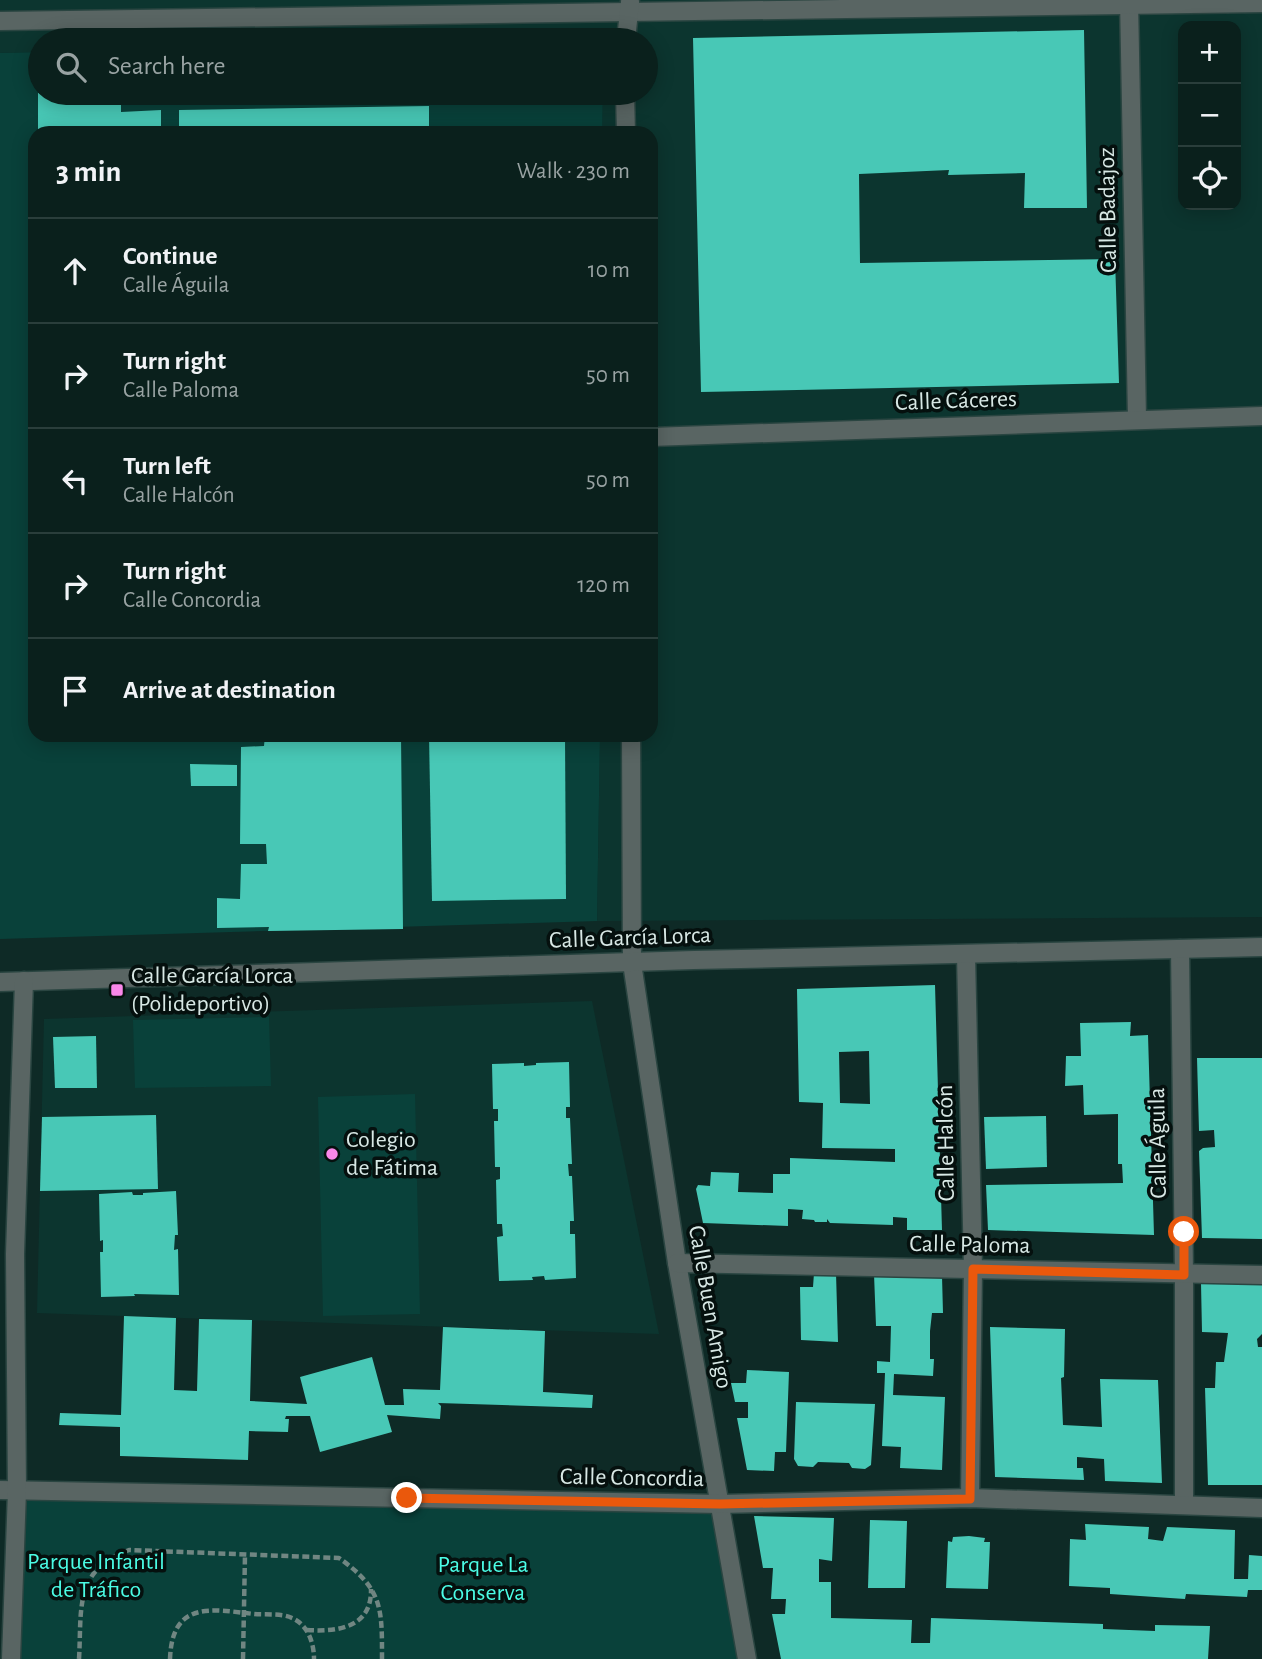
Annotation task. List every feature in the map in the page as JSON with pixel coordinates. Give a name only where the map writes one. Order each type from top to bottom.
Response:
[{"type":"street","name":"Calle Badajoz","points":[[1129,2],[1137,418]]},
{"type":"street","points":[[0,21],[630,6],[1262,3]]},
{"type":"street","points":[[627,28],[630,6]]},
{"type":"street","points":[[625,105],[626,126]]},
{"type":"street","name":"Calle Cáceres","points":[[658,437],[1137,418],[1262,416]]},
{"type":"street","name":"Calle Buen Amigo","points":[[631,742],[632,962],[677,1263],[747,1659]]},
{"type":"street","name":"Calle García Lorca","points":[[0,982],[632,962],[1262,947]]},
{"type":"street","name":"Calle Águila","points":[[1180,949],[1184,1504]]},
{"type":"street","name":"Calle Halcón","points":[[966,955],[973,1269],[970,1499]]},
{"type":"street","points":[[11,1659],[8,1254],[24,981]]},
{"type":"street","name":"Calle Paloma","points":[[677,1263],[1262,1275]]},
{"type":"street","name":"Calle Concordia","points":[[9,1490],[720,1504],[970,1499],[1262,1508]]},
{"type":"path","points":[[79,1659],[83,1591],[96,1570],[112,1556],[129,1550],[339,1558],[359,1572],[382,1612],[382,1659]]},
{"type":"path","points":[[243,1659],[245,1555]]},
{"type":"path","points":[[307,1630],[345,1629],[363,1617],[371,1602],[370,1588]]},
{"type":"path","points":[[170,1659],[176,1629],[186,1616],[205,1610],[291,1617],[307,1630],[314,1647],[314,1659]]},
{"type":"shaded area","points":[[0,0],[1262,0],[1262,917],[597,921],[600,742],[658,742],[658,126],[602,126],[603,105],[658,105],[658,28],[28,28],[28,52],[0,53]]},
{"type":"shaded area","name":"Colegio de Fátima","points":[[592,1001],[659,1334],[37,1313],[44,1019]]},
{"type":"green space","points":[[28,52],[28,105],[603,105],[602,126],[28,126],[28,742],[600,742],[597,921],[0,939],[0,53]]},
{"type":"green space","points":[[269,1017],[271,1086],[135,1088],[133,1020]]},
{"type":"green space","points":[[415,1094],[420,1314],[323,1316],[318,1097]]},
{"type":"green space","points":[[17,1491],[720,1504],[747,1659],[8,1659]]},
{"type":"building","points":[[1084,30],[1087,208],[1024,208],[1025,173],[948,175],[949,170],[859,174],[860,263],[1115,259],[1119,383],[701,392],[693,38]]},
{"type":"building","points":[[38,105],[121,105],[121,112],[161,110],[161,126],[38,126]]},
{"type":"building","points":[[429,106],[429,126],[179,126],[179,110]]},
{"type":"building","points":[[264,742],[401,742],[403,929],[268,931],[269,927],[217,928],[217,898],[240,899],[241,864],[267,864],[266,844],[240,844],[241,747],[264,746]]},
{"type":"building","points":[[429,742],[565,742],[566,899],[432,901]]},
{"type":"building","points":[[190,764],[237,765],[237,786],[191,786]]},
{"type":"building","points":[[935,985],[942,1230],[907,1230],[907,1218],[893,1217],[893,1225],[830,1223],[827,1219],[827,1222],[815,1222],[802,1219],[803,1210],[788,1209],[788,1226],[703,1223],[696,1189],[698,1185],[710,1186],[711,1172],[739,1173],[738,1192],[773,1193],[773,1174],[790,1174],[790,1158],[895,1162],[895,1149],[822,1148],[823,1103],[799,1102],[797,989]],"holes":[[[869,1051],[870,1104],[840,1103],[839,1052]]]},
{"type":"building","points":[[1131,1022],[1130,1036],[1148,1035],[1154,1235],[988,1230],[986,1185],[1123,1183],[1122,1164],[1118,1164],[1118,1114],[1084,1115],[1083,1085],[1065,1086],[1066,1056],[1081,1056],[1080,1023]]},
{"type":"building","points":[[96,1036],[97,1088],[55,1088],[53,1037]]},
{"type":"building","points":[[1197,1058],[1262,1058],[1262,1239],[1202,1238],[1199,1151],[1215,1147],[1214,1130],[1199,1131]]},
{"type":"building","points":[[569,1062],[570,1107],[566,1107],[566,1118],[570,1118],[572,1164],[568,1164],[569,1176],[572,1176],[574,1221],[570,1221],[570,1234],[575,1234],[576,1278],[545,1280],[544,1276],[532,1277],[533,1280],[499,1281],[497,1237],[503,1236],[502,1224],[497,1224],[496,1180],[500,1179],[500,1167],[495,1167],[494,1121],[498,1121],[498,1109],[493,1109],[492,1064],[524,1063],[524,1066]]},
{"type":"building","points":[[156,1115],[158,1189],[40,1191],[42,1117]]},
{"type":"building","points":[[1046,1116],[1047,1167],[986,1169],[984,1117]]},
{"type":"building","points":[[176,1191],[178,1235],[175,1235],[174,1250],[178,1249],[179,1295],[134,1294],[135,1296],[101,1297],[100,1252],[103,1252],[103,1240],[100,1241],[99,1194],[132,1192],[133,1195],[143,1195]]},
{"type":"building","points":[[814,1273],[836,1273],[838,1342],[801,1340],[800,1287],[813,1287]]},
{"type":"building","points":[[874,1274],[942,1276],[943,1313],[932,1313],[930,1331],[930,1359],[934,1359],[933,1376],[894,1374],[893,1395],[945,1397],[942,1470],[900,1468],[901,1447],[882,1446],[885,1373],[877,1373],[877,1361],[890,1362],[891,1326],[876,1326]]},
{"type":"building","points":[[1201,1283],[1262,1284],[1262,1334],[1257,1339],[1258,1347],[1262,1347],[1262,1485],[1208,1485],[1205,1388],[1215,1388],[1216,1362],[1224,1362],[1228,1333],[1202,1332]]},
{"type":"building","points":[[124,1316],[176,1318],[174,1390],[197,1391],[199,1319],[252,1320],[250,1401],[307,1404],[300,1377],[372,1357],[385,1405],[404,1405],[403,1389],[440,1390],[443,1327],[545,1331],[543,1392],[593,1395],[592,1408],[438,1403],[441,1406],[440,1419],[387,1415],[392,1432],[320,1452],[310,1416],[286,1416],[285,1419],[289,1419],[288,1432],[249,1431],[248,1460],[120,1456],[120,1427],[59,1425],[60,1413],[121,1415]]},
{"type":"building","points":[[990,1327],[1065,1329],[1064,1377],[1061,1378],[1063,1425],[1102,1427],[1100,1379],[1158,1380],[1162,1483],[1105,1481],[1104,1459],[1077,1457],[1077,1468],[1083,1468],[1084,1480],[995,1477]]},
{"type":"building","points":[[747,1370],[789,1372],[786,1452],[775,1452],[774,1471],[747,1470],[737,1418],[748,1418],[748,1402],[735,1402],[731,1383],[746,1383]]},
{"type":"building","points":[[796,1402],[875,1404],[871,1465],[865,1469],[852,1468],[849,1463],[818,1462],[813,1467],[798,1466],[794,1459]]},
{"type":"building","points":[[754,1516],[834,1518],[832,1561],[819,1559],[819,1582],[831,1582],[831,1618],[912,1620],[911,1643],[930,1643],[931,1618],[1103,1624],[1103,1629],[1155,1631],[1155,1625],[1210,1626],[1208,1659],[781,1659],[772,1614],[785,1614],[786,1599],[771,1599],[773,1568],[763,1568]]},
{"type":"building","points":[[870,1520],[907,1521],[905,1588],[868,1588]]},
{"type":"building","points":[[1085,1524],[1149,1527],[1148,1539],[1163,1541],[1167,1527],[1235,1530],[1234,1579],[1248,1579],[1249,1555],[1262,1556],[1262,1590],[1248,1590],[1247,1597],[1186,1594],[1185,1599],[1110,1594],[1110,1588],[1069,1586],[1070,1539],[1086,1540]]},
{"type":"building","points":[[953,1537],[985,1538],[984,1542],[990,1542],[988,1589],[946,1588],[948,1541],[952,1542]]},
{"type":"place","name":"Calle García Lorca (Polideportivo)","points":[[117,990]]},
{"type":"place","name":"Colegio de Fátima","points":[[332,1154]]},
{"type":"route","points":[[407,1498],[720,1504],[970,1499],[973,1269],[1184,1275],[1184,1232]]},
{"type":"park label","name":"Parque Infantil de Tráfico","points":[[96,1576]]},
{"type":"park label","name":"Parque La Conserva","points":[[483,1579]]}]
